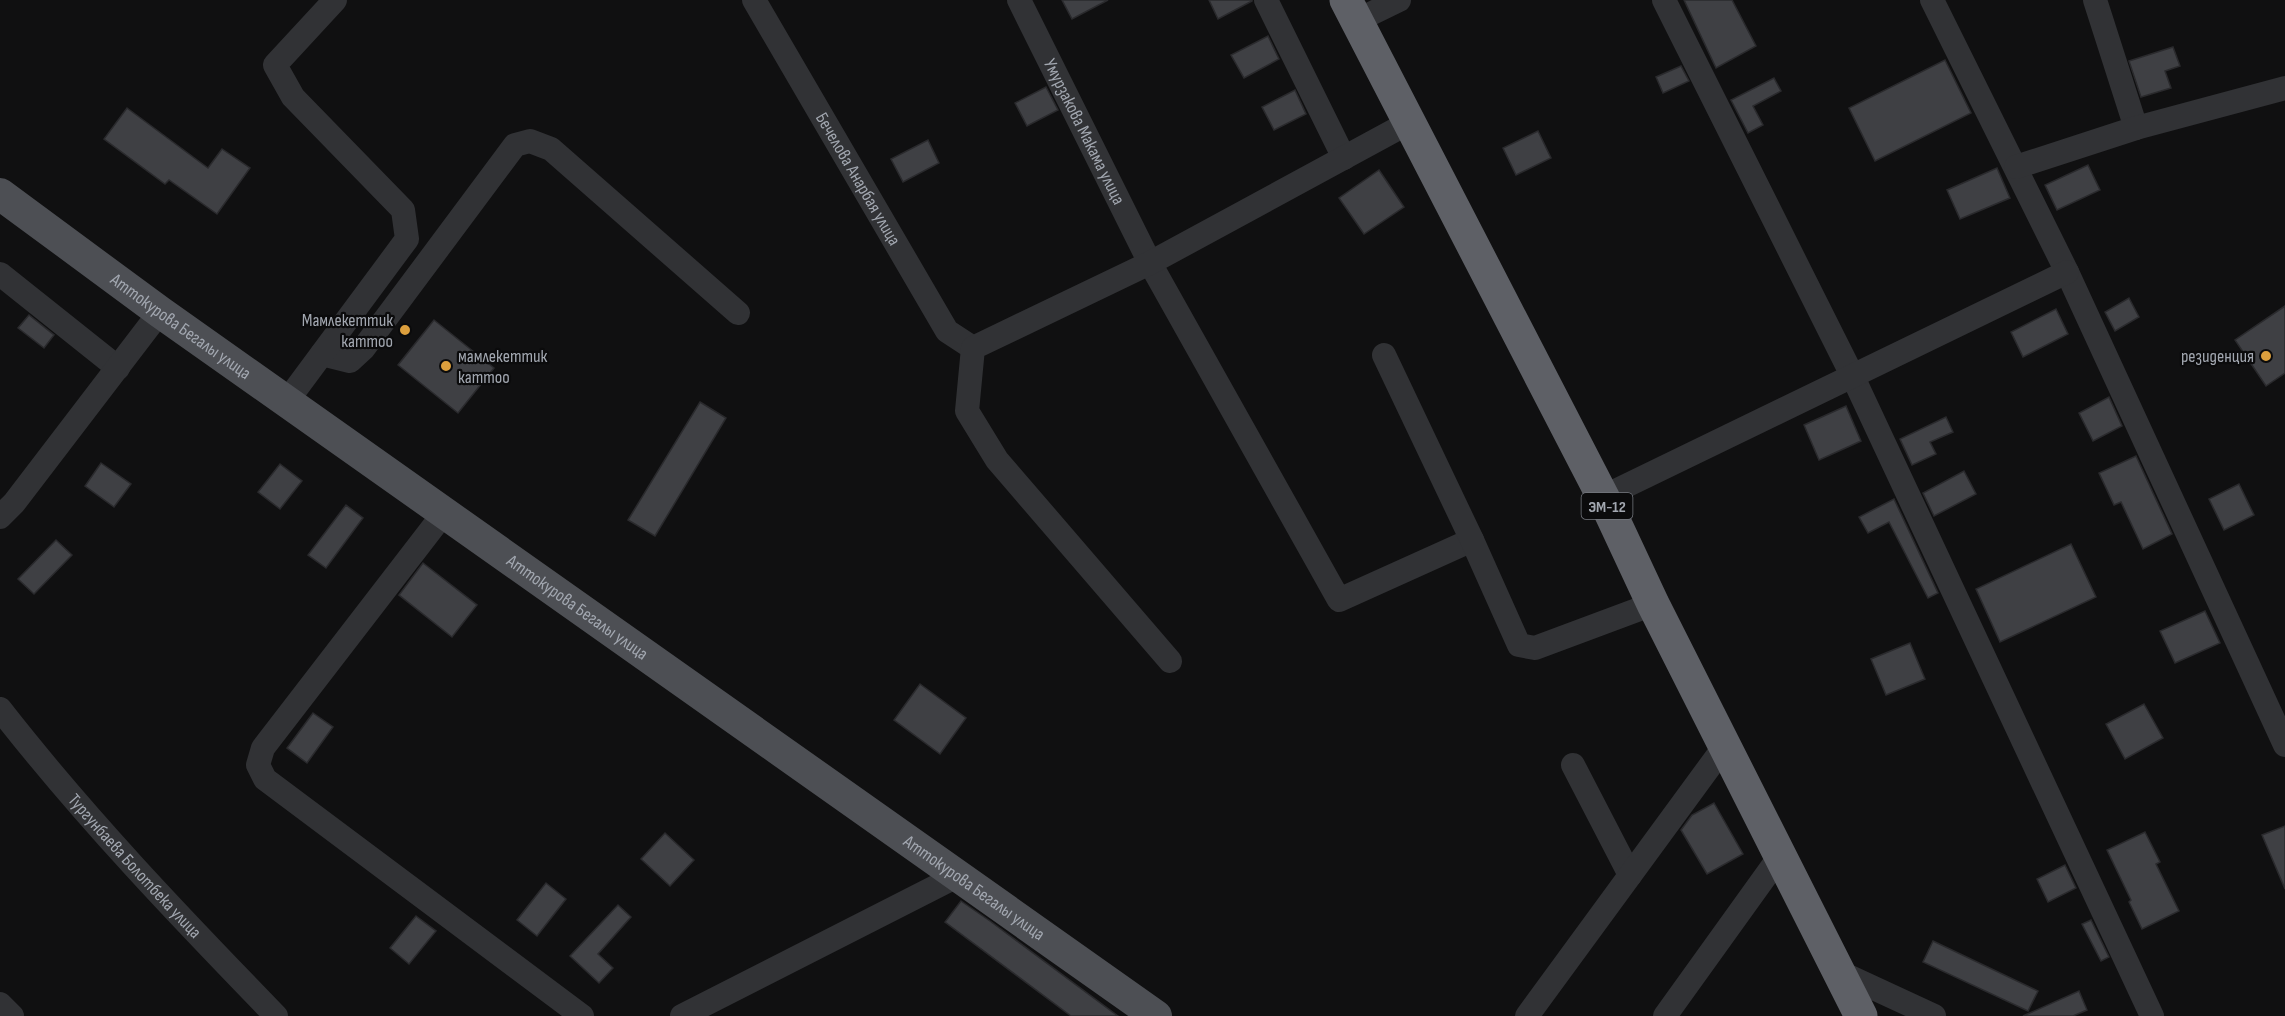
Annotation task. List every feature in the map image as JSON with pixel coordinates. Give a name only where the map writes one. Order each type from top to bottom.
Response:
[{"type":"highway","name":"ЭМ-12","points":[[1351,11],[1603,497],[1724,747],[1861,1016]]},
{"type":"main road","name":"Аттокурова Бегалы улица","points":[[0,194],[160,312],[1156,1016]]},
{"type":"street","points":[[287,401],[407,239],[403,210],[293,97],[275,65],[335,0]]},
{"type":"street","name":"Бечелова Анарбая улица","points":[[754,0],[947,332],[973,348]]},
{"type":"street","name":"Умурзакова Макама улица","points":[[1019,0],[1150,263],[1339,600],[1472,540]]},
{"type":"street","points":[[1266,0],[1344,158]]},
{"type":"street","points":[[1351,11],[1399,0]]},
{"type":"street","points":[[1664,0],[1853,377],[2152,1016]]},
{"type":"street","points":[[1932,0],[2067,273],[2285,745]]},
{"type":"street","points":[[2095,0],[2136,128]]},
{"type":"street","points":[[2016,167],[2136,128],[2285,88]]},
{"type":"street","points":[[1170,661],[991,450],[967,411],[973,348],[1150,263],[1408,123]]},
{"type":"street","points":[[322,354],[350,361],[363,349],[515,145],[530,141],[551,149],[738,312]]},
{"type":"street","points":[[1603,497],[2067,273]]},
{"type":"street","points":[[0,274],[118,368]]},
{"type":"street","points":[[5,503],[118,368],[160,312]]},
{"type":"street","points":[[1384,355],[1519,645],[1535,648],[1653,604]]},
{"type":"street","points":[[444,513],[262,748],[258,765],[265,779],[582,1016]]},
{"type":"street","name":"Тургунбаева Болотбека улица","points":[[0,709],[45,766],[156,893],[276,1016]]},
{"type":"street","points":[[1527,1016],[1724,747]]},
{"type":"street","points":[[1573,765],[1630,875]]},
{"type":"street","points":[[1665,1016],[1780,856]]},
{"type":"street","points":[[682,1016],[957,876]]},
{"type":"street","points":[[1839,972],[1934,1016]]},
{"type":"street","points":[[0,1004],[12,1016]]},
{"type":"building","points":[[1062,0],[1108,0],[1072,19]]},
{"type":"building","points":[[1209,0],[1252,0],[1252,1],[1218,19]]},
{"type":"building","points":[[1684,0],[1732,0],[1756,46],[1716,68]]},
{"type":"building","points":[[1268,36],[1279,59],[1244,78],[1231,55]]},
{"type":"building","points":[[2173,47],[2180,66],[2165,71],[2171,88],[2141,97],[2129,61]]},
{"type":"building","points":[[1945,60],[1971,113],[1875,161],[1849,108]]},
{"type":"building","points":[[1681,66],[1689,81],[1663,93],[1656,77]]},
{"type":"building","points":[[1774,78],[1781,91],[1753,106],[1763,125],[1748,133],[1731,100]]},
{"type":"building","points":[[1046,87],[1058,110],[1027,126],[1015,103]]},
{"type":"building","points":[[1295,90],[1306,114],[1274,130],[1262,107]]},
{"type":"building","points":[[127,108],[208,168],[222,149],[250,168],[217,214],[169,180],[165,184],[104,139]]},
{"type":"building","points":[[1538,131],[1551,158],[1516,175],[1503,148]]},
{"type":"building","points":[[928,140],[939,163],[903,182],[891,159]]},
{"type":"building","points":[[2088,165],[2100,190],[2057,210],[2045,185]]},
{"type":"building","points":[[1997,168],[2010,198],[1960,219],[1947,190]]},
{"type":"building","points":[[1379,170],[1404,207],[1364,234],[1339,198]]},
{"type":"building","points":[[2129,298],[2139,317],[2115,331],[2105,312]]},
{"type":"building","name":"резиденция","points":[[2285,306],[2285,373],[2266,386],[2235,340]]},
{"type":"building","points":[[2056,309],[2068,334],[2023,357],[2011,332]]},
{"type":"building","points":[[29,315],[54,335],[44,348],[18,328]]},
{"type":"building","name":"мамлекеттик каттоо","points":[[434,320],[494,368],[458,413],[398,365]]},
{"type":"building","points":[[2109,397],[2122,426],[2093,441],[2079,413]]},
{"type":"building","points":[[700,402],[726,418],[655,536],[628,520]]},
{"type":"building","points":[[1846,406],[1861,441],[1819,460],[1804,425]]},
{"type":"building","points":[[1946,417],[1953,432],[1930,442],[1936,454],[1912,465],[1900,439]]},
{"type":"building","points":[[2136,456],[2172,534],[2143,549],[2121,502],[2114,505],[2099,473]]},
{"type":"building","points":[[101,463],[131,484],[114,507],[85,486]]},
{"type":"building","points":[[280,464],[302,481],[280,509],[258,492]]},
{"type":"building","points":[[1964,471],[1976,494],[1934,516],[1923,493]]},
{"type":"building","points":[[2239,484],[2254,515],[2224,530],[2209,499]]},
{"type":"building","points":[[1894,499],[1938,593],[1928,598],[1889,522],[1868,533],[1859,517]]},
{"type":"building","points":[[346,505],[363,518],[326,568],[308,555]]},
{"type":"building","points":[[56,540],[72,555],[34,594],[18,579]]},
{"type":"building","points":[[2071,544],[2096,597],[2000,642],[1976,589]]},
{"type":"building","points":[[423,563],[477,605],[452,637],[399,595]]},
{"type":"building","points":[[2205,611],[2220,643],[2175,663],[2160,631]]},
{"type":"building","points":[[1910,643],[1925,679],[1886,695],[1871,659]]},
{"type":"building","points":[[920,684],[966,718],[940,754],[894,720]]},
{"type":"building","points":[[2144,704],[2163,738],[2125,759],[2106,724]]},
{"type":"building","points":[[313,713],[333,727],[307,763],[287,748]]},
{"type":"building","points":[[1714,803],[1743,854],[1707,874],[1681,830],[1692,815]]},
{"type":"building","points":[[2285,826],[2285,889],[2262,835]]},
{"type":"building","points":[[2145,832],[2160,862],[2156,864],[2179,911],[2142,929],[2107,850]]},
{"type":"building","points":[[665,833],[694,860],[670,886],[641,859]]},
{"type":"building","points":[[2065,865],[2076,888],[2048,902],[2037,879]]},
{"type":"building","points":[[546,883],[566,899],[537,936],[517,920]]},
{"type":"building","points":[[961,901],[1118,1016],[1071,1016],[945,922]]},
{"type":"building","points":[[618,905],[631,917],[598,954],[613,968],[599,983],[570,956]]},
{"type":"building","points":[[416,916],[436,931],[409,964],[390,948]]},
{"type":"building","points":[[2091,920],[2109,957],[2101,961],[2082,924]]},
{"type":"building","points":[[1933,941],[2038,991],[2028,1011],[1923,962]]},
{"type":"building","points":[[2079,991],[2087,1010],[2073,1016],[2023,1016]]},
{"type":"place","name":"Мамлекеттик каттоо","points":[[405,330]]},
{"type":"place","name":"резиденция","points":[[2266,356]]},
{"type":"place","name":"мамлекеттик каттоо","points":[[446,366]]}]
